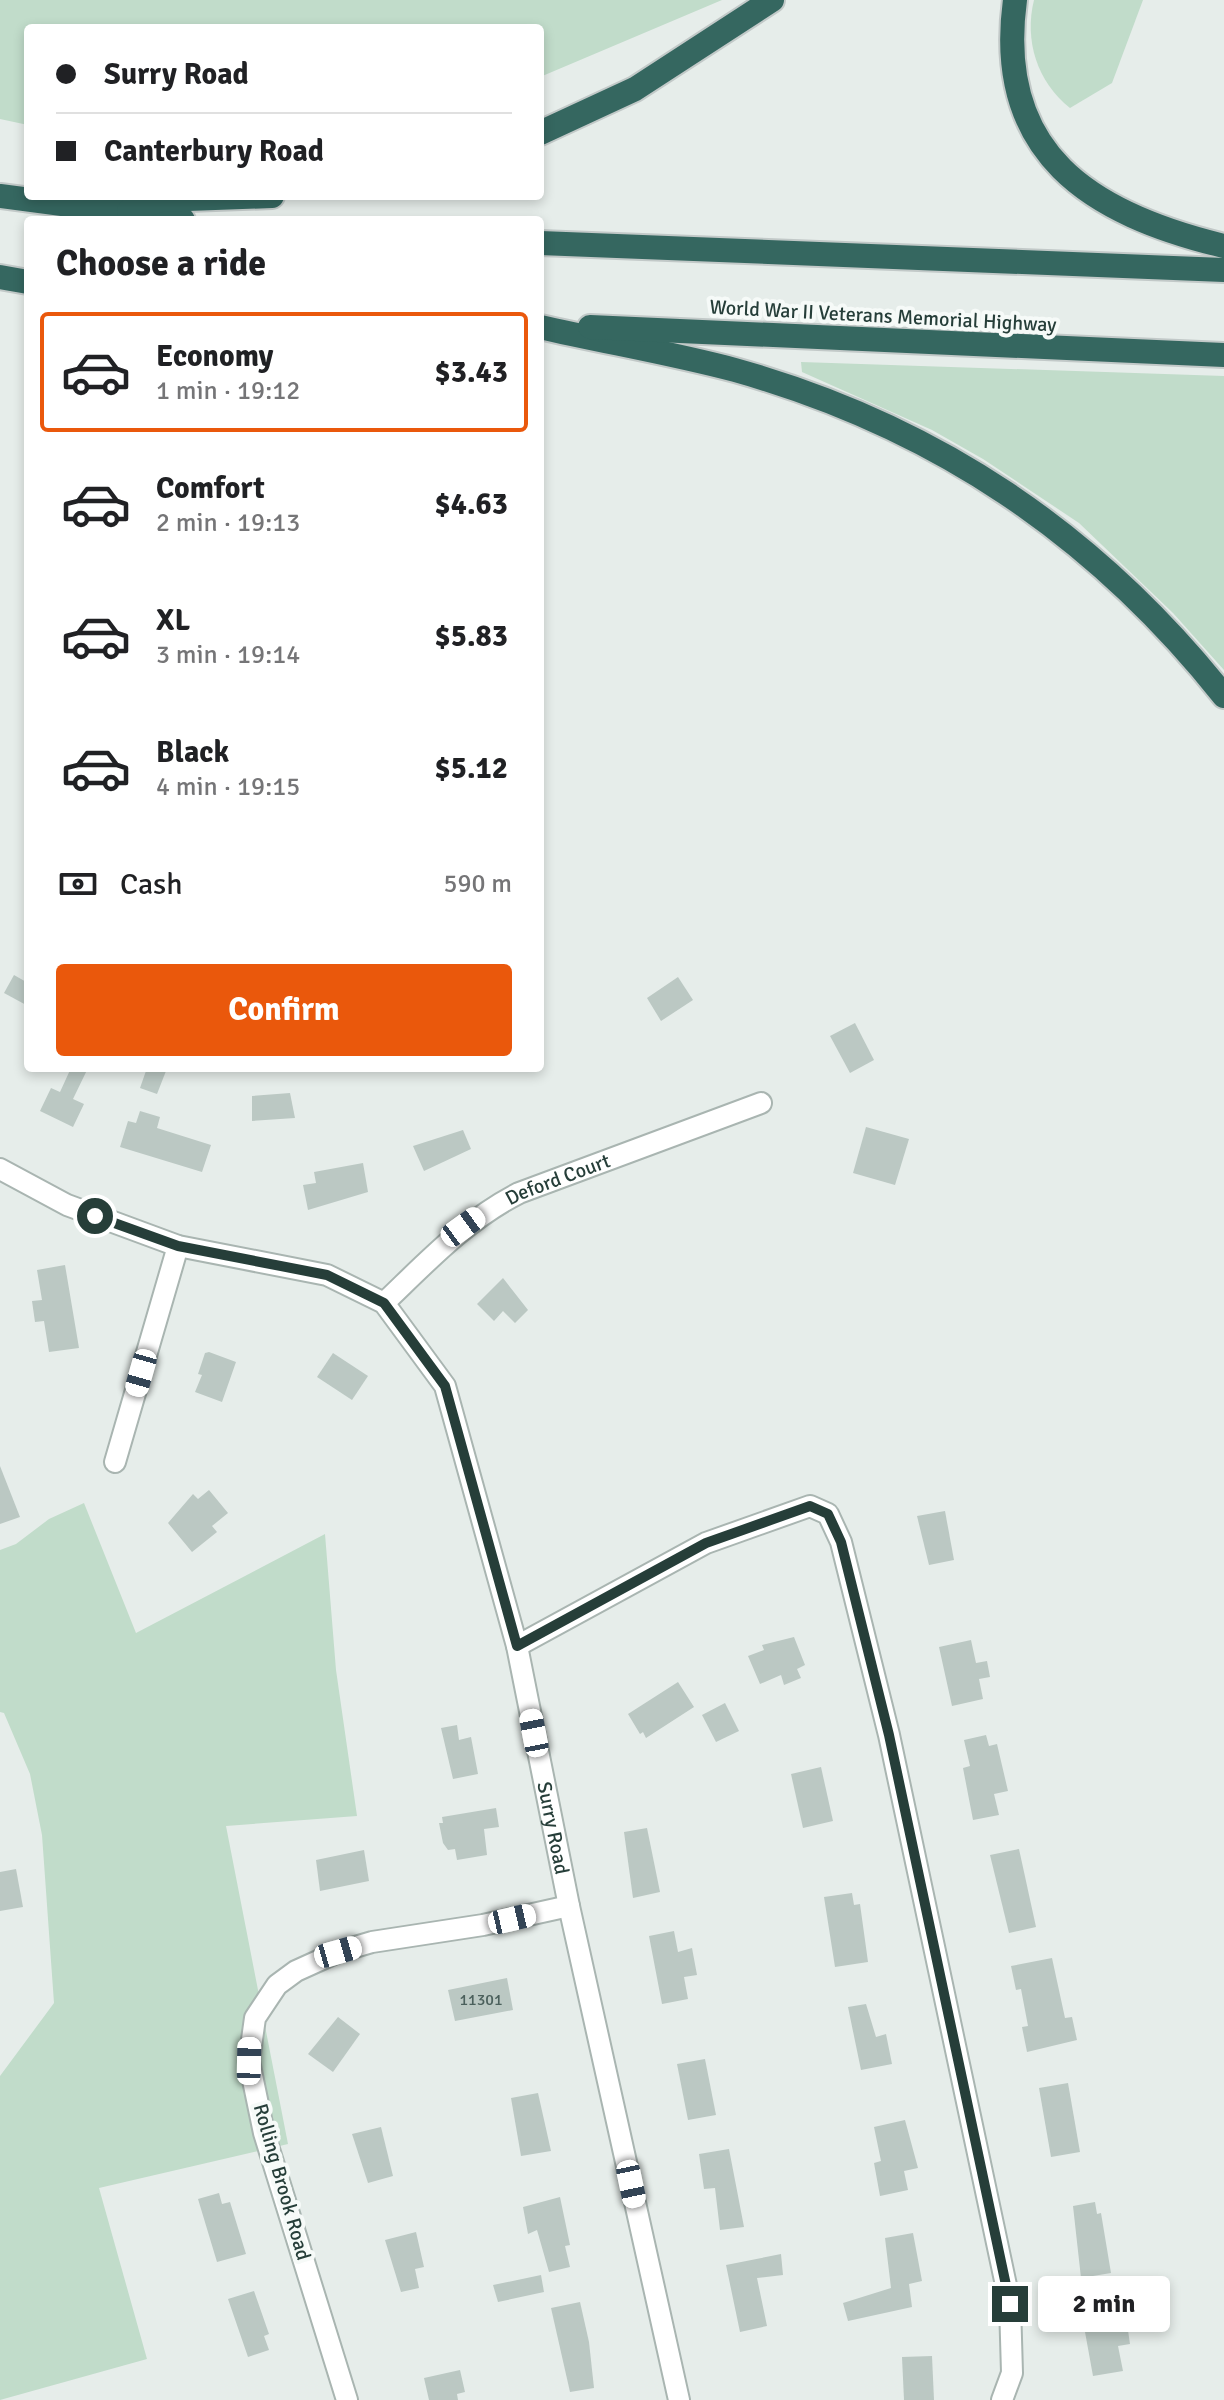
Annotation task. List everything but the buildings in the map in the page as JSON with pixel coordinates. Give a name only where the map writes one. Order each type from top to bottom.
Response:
[{"type":"highway","points":[[544,131],[635,89],[772,0]]},
{"type":"highway","points":[[1015,0],[1012,33],[1020,95],[1030,125],[1064,171],[1113,210],[1142,223],[1224,246]]},
{"type":"highway","points":[[0,196],[24,200]]},
{"type":"highway","points":[[27,200],[142,216]]},
{"type":"highway","points":[[121,214],[161,200]]},
{"type":"highway","points":[[544,243],[1224,270]]},
{"type":"highway","points":[[0,277],[24,281]]},
{"type":"highway","name":"World War II Veterans Memorial Highway","points":[[544,326],[1224,355]]},
{"type":"highway","points":[[544,327],[733,370],[837,405],[925,444],[1008,492],[1084,548],[1179,641],[1224,696]]},
{"type":"street","name":"Deford Court","points":[[384,1303],[463,1227],[490,1208],[519,1193],[761,1103]]},
{"type":"street","name":"Surry Road","points":[[0,1169],[67,1205],[178,1246],[327,1275],[384,1303],[445,1386],[517,1646],[569,1906],[679,2400]]},
{"type":"street","points":[[115,1462],[178,1246]]},
{"type":"street","points":[[517,1646],[706,1543],[810,1506],[828,1514],[841,1542],[889,1735],[1010,2304],[1012,2373],[1002,2400]]},
{"type":"street","name":"Rolling Brook Road","points":[[347,2400],[264,2133],[249,2061],[255,2018],[277,1985],[296,1971],[338,1952],[372,1942],[483,1925],[569,1906]]},
{"type":"green space","points":[[0,0],[722,0],[544,75],[544,24],[24,24],[24,124],[0,119]]},
{"type":"green space","points":[[1034,0],[1143,0],[1112,83],[1070,108],[1059,98],[1041,73],[1032,45]]},
{"type":"green space","points":[[801,362],[1224,376],[1224,670],[1173,613],[1079,523],[983,459],[932,430],[802,372]]},
{"type":"green space","points":[[84,1503],[136,1633],[325,1534],[336,1670],[357,1816],[226,1826],[288,2144],[99,2188],[147,2359],[0,2400],[0,2076],[54,2003],[42,1835],[30,1774],[4,1713],[0,1712],[0,1550],[16,1544],[49,1519]]},
{"type":"route","points":[[95,1216],[178,1246],[327,1275],[384,1303],[445,1386],[517,1646],[706,1543],[810,1506],[828,1514],[841,1542],[889,1735],[1010,2304]]}]
